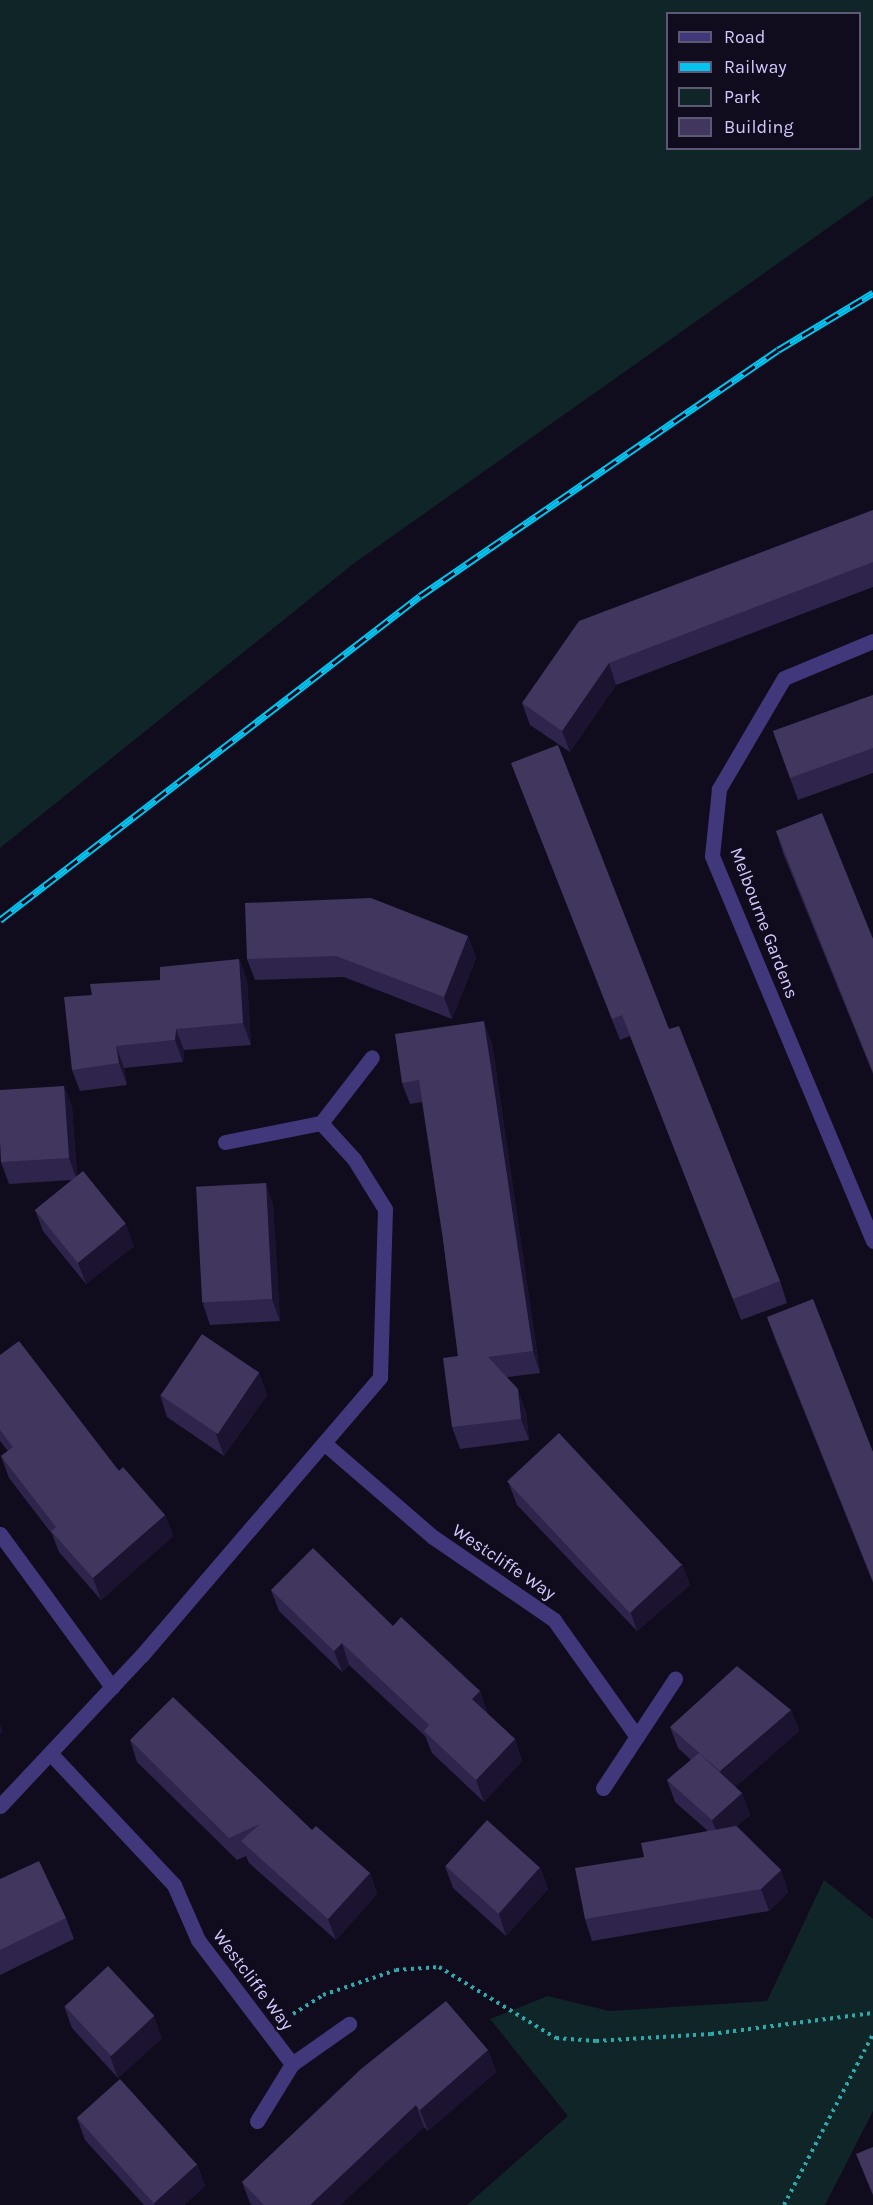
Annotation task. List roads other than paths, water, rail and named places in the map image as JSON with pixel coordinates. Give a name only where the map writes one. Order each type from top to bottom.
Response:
[{"type":"street","name":"Melbourne Gardens","points":[[873,641],[784,678],[719,789],[712,856],[873,1241]]},
{"type":"street","points":[[225,1142],[321,1123],[372,1057]]},
{"type":"street","points":[[0,1806],[112,1687],[380,1377],[385,1209],[354,1159],[321,1123]]},
{"type":"street","name":"Westcliffe Way","points":[[324,1443],[434,1537],[554,1620],[637,1737]]},
{"type":"street","points":[[0,1534],[112,1687]]},
{"type":"street","points":[[603,1788],[675,1679]]},
{"type":"street","name":"Westcliffe Way","points":[[51,1754],[174,1885],[198,1940],[292,2064]]},
{"type":"street","points":[[257,2121],[292,2064],[349,2024]]},
{"type":"railway","points":[[0,920],[420,596],[778,350],[873,293]]}]
